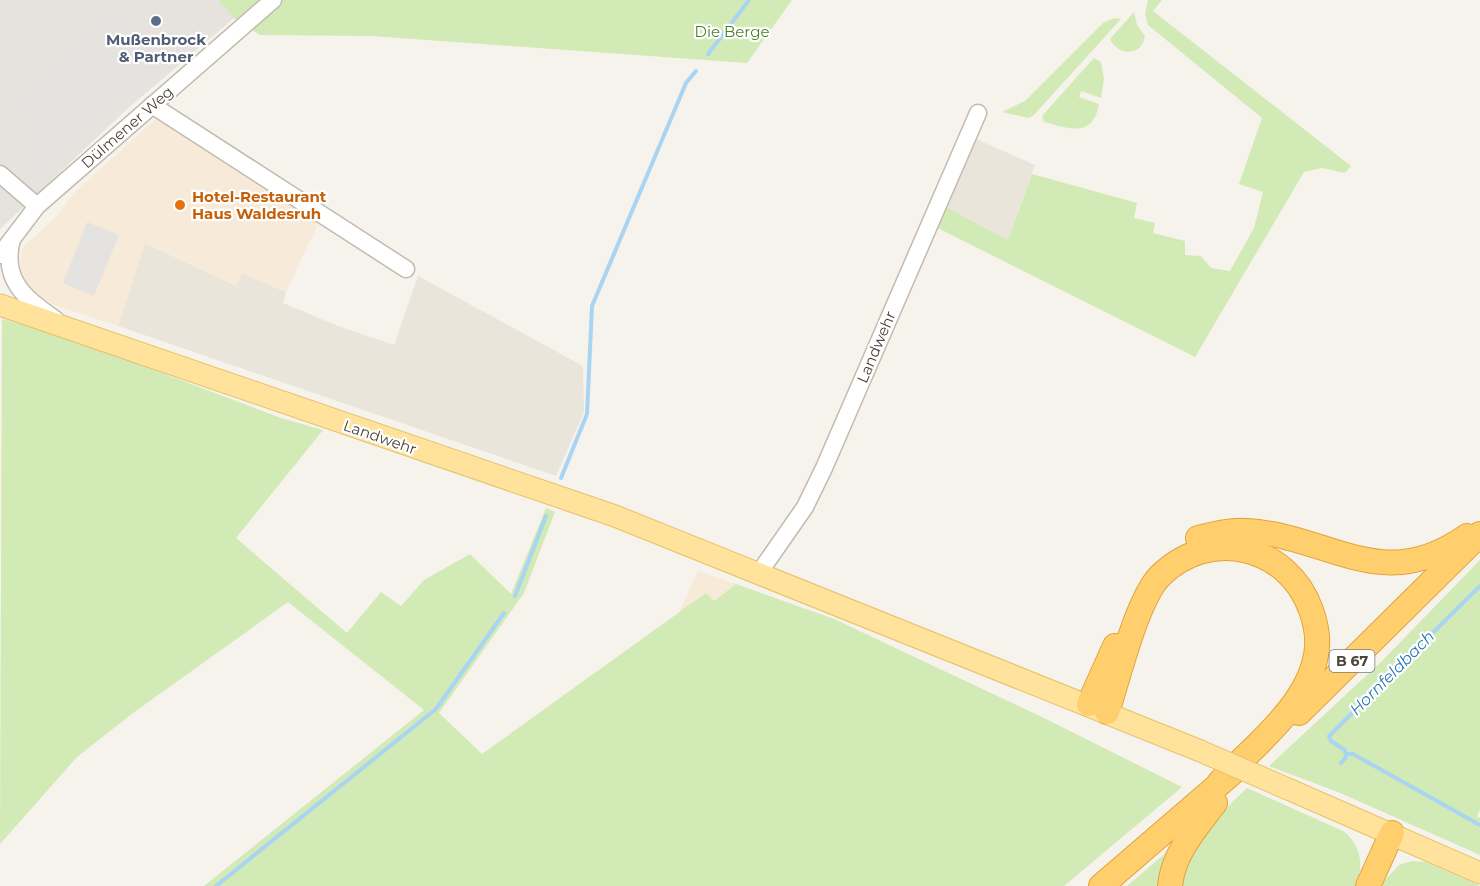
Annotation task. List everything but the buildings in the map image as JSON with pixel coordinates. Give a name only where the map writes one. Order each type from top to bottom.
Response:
[{"type":"highway","points":[[1098,708],[1148,576],[1177,549],[1195,539],[1218,532],[1246,530],[1276,535],[1372,563],[1404,563],[1441,551],[1480,525]]},
{"type":"highway","name":"B 67","points":[[1101,886],[1217,793],[1480,534]]},
{"type":"highway","points":[[1098,708],[1158,578],[1173,565],[1199,552],[1221,547],[1262,555],[1284,569],[1304,590],[1316,625],[1317,655],[1306,684],[1292,711],[1217,793],[1185,843],[1170,886]]},
{"type":"highway","name":"B 67","points":[[1116,886],[1432,600],[1480,551]]},
{"type":"highway","points":[[1368,886],[1392,833]]},
{"type":"main road","name":"Landwehr","points":[[0,305],[226,385],[615,516],[1098,708],[1392,833],[1480,873]]},
{"type":"street","name":"Dülmener Weg","points":[[0,255],[37,206],[273,0]]},
{"type":"street","points":[[152,105],[406,269]]},
{"type":"street","name":"Landwehr","points":[[759,573],[795,523],[824,468],[978,113]]},
{"type":"street","points":[[0,174],[37,206]]},
{"type":"street","points":[[13,236],[9,251],[10,264],[18,287],[25,299],[66,327]]},
{"type":"shaded area","points":[[0,0],[218,0],[234,18],[126,110],[0,229]]},
{"type":"shaded area","points":[[113,5],[167,62],[41,176],[20,153],[43,132],[12,98]]},
{"type":"shaded area","points":[[161,114],[297,205],[318,224],[286,292],[242,273],[236,286],[145,243],[118,326],[57,306],[37,296],[23,277],[20,264],[22,248],[55,218],[73,194]]},
{"type":"shaded area","points":[[972,137],[1035,165],[1008,240],[942,205]]},
{"type":"shaded area","points":[[87,222],[119,235],[94,296],[63,283]]},
{"type":"shaded area","points":[[145,243],[236,286],[242,273],[286,292],[283,303],[338,326],[394,345],[418,276],[583,366],[584,412],[556,476],[118,326]]},
{"type":"shaded area","points":[[698,571],[736,584],[714,601],[706,593],[679,613]]},
{"type":"green space","name":"Die Berge","points":[[218,0],[792,0],[747,63],[372,36],[260,35],[234,18]]},
{"type":"green space","points":[[1148,0],[1162,0],[1153,11],[1351,166],[1345,173],[1322,168],[1304,172],[1195,357],[932,225],[942,205],[1008,240],[1032,174],[1137,203],[1134,218],[1155,223],[1153,233],[1185,241],[1185,255],[1201,256],[1211,268],[1230,271],[1254,228],[1263,192],[1239,184],[1262,118],[1148,25],[1145,14]]},
{"type":"green space","points":[[1134,12],[1137,25],[1145,36],[1143,43],[1135,51],[1118,49],[1110,39]]},
{"type":"green space","points":[[1114,18],[1121,19],[1033,116],[1028,118],[1002,112],[1025,101],[1103,23]]},
{"type":"green space","points":[[1094,58],[1101,62],[1104,79],[1101,98],[1081,91],[1079,97],[1099,104],[1092,122],[1079,128],[1071,128],[1044,122],[1042,116]]},
{"type":"green space","points":[[2,319],[77,341],[281,418],[323,430],[236,538],[347,633],[381,592],[401,606],[424,580],[470,554],[511,594],[546,508],[555,512],[524,593],[439,713],[482,754],[706,593],[714,601],[736,584],[834,619],[1044,718],[1182,787],[1064,886],[204,886],[424,710],[288,602],[133,713],[77,757],[0,844]]},
{"type":"green space","points":[[1480,560],[1480,810],[1477,816],[1480,818],[1480,855],[1338,792],[1269,766],[1381,662]]},
{"type":"green space","points":[[1247,788],[1343,831],[1349,836],[1357,849],[1360,863],[1356,886],[1177,886],[1189,857],[1205,832]]},
{"type":"green space","points":[[1168,851],[1165,886],[1127,886]]},
{"type":"green space","points":[[1412,861],[1426,862],[1480,886],[1379,886],[1399,865]]},
{"type":"waterway","points":[[708,54],[749,0]]},
{"type":"waterway","points":[[561,478],[587,414],[592,306],[686,83],[696,71]]},
{"type":"waterway","points":[[515,596],[546,516]]},
{"type":"waterway","name":"Hornfeldbach","points":[[1341,763],[1346,757],[1345,750],[1331,741],[1329,736],[1480,586]]},
{"type":"waterway","points":[[216,886],[436,709],[504,613]]},
{"type":"waterway","points":[[1346,754],[1353,754],[1480,825]]},
{"type":"place","name":"Mußenbrock & Partner","points":[[156,21]]},
{"type":"place","name":"Hotel-Restaurant Haus Waldesruh","points":[[180,205]]}]
